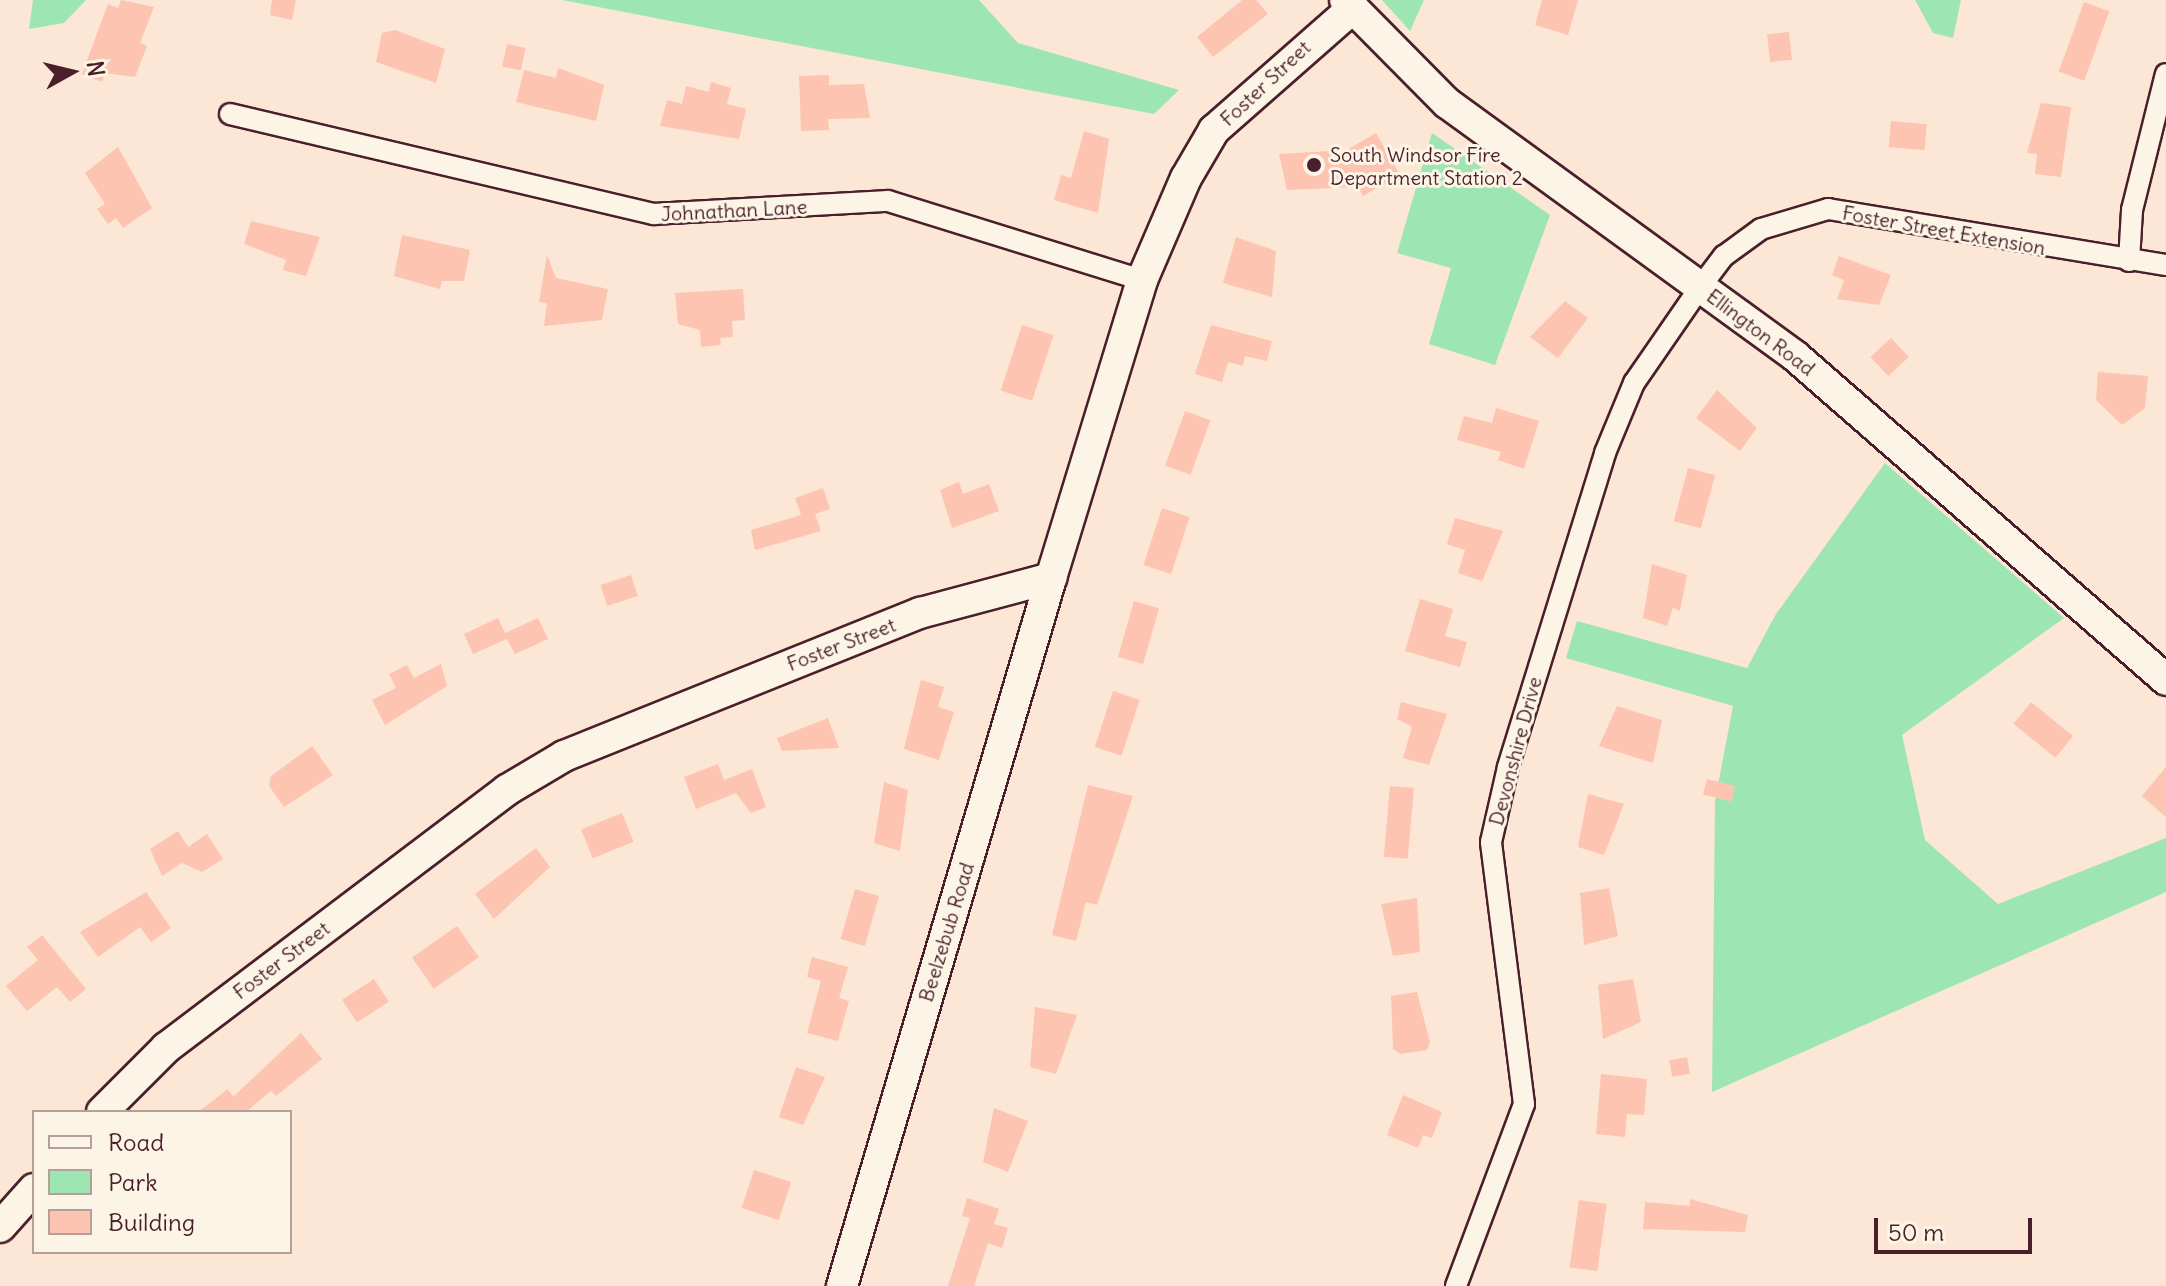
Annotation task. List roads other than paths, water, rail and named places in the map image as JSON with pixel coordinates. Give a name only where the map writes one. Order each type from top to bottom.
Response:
[{"type":"street","name":"Foster Street","points":[[104,1110],[166,1048],[507,790],[564,756],[920,613],[1051,578],[1142,280],[1214,130],[1349,4]]},
{"type":"street","name":"Ellington Road","points":[[1349,4],[1447,103],[1795,356],[2166,680]]},
{"type":"street","points":[[2129,261],[2132,210],[2166,74]]},
{"type":"street","name":"Johnathan Lane","points":[[230,114],[654,214],[888,201],[1142,280]]},
{"type":"street","name":"Foster Street Extension","points":[[1701,286],[1724,256],[1761,229],[1828,209],[2166,265]]},
{"type":"street","name":"Devonshire Drive","points":[[1456,1286],[1524,1104],[1491,842],[1508,767],[1605,453],[1634,383],[1701,286]]},
{"type":"street","name":"Beelzebub Road","points":[[842,1286],[1051,578]]},
{"type":"street","points":[[0,1227],[32,1191]]},
{"type":"place","name":"South Windsor Fire Department Station 2","points":[[1314,165]]}]
